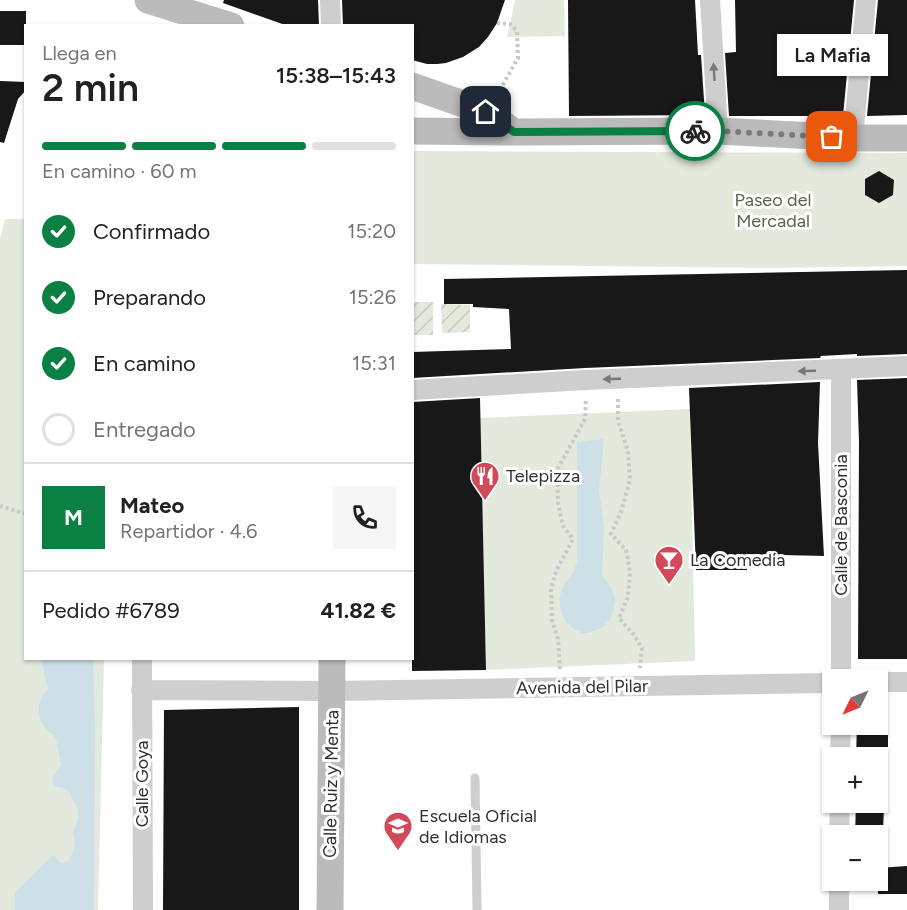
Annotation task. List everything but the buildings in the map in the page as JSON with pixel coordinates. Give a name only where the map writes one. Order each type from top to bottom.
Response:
[{"type":"street","points":[[148,0],[225,24]]},
{"type":"street","points":[[330,0],[331,24]]},
{"type":"street","points":[[710,0],[718,131]]},
{"type":"street","points":[[853,138],[866,0]]},
{"type":"street","points":[[414,87],[486,112],[514,132]]},
{"type":"street","points":[[414,131],[718,131],[853,138],[907,138]]},
{"type":"street","points":[[414,390],[907,366]]},
{"type":"street","name":"Calle de Basconia","points":[[841,369],[841,669]]},
{"type":"street","name":"Calle Goya","points":[[142,660],[143,910]]},
{"type":"street","name":"Calle Ruiz y Menta","points":[[330,910],[332,660]]},
{"type":"street","points":[[888,682],[907,682]]},
{"type":"street","name":"Avenida del Pilar","points":[[141,690],[332,691],[822,683]]},
{"type":"street","points":[[838,910],[839,891]]},
{"type":"lane","points":[[475,778],[477,910]]},
{"type":"path","points":[[486,112],[518,58],[517,31],[510,24],[497,24]]},
{"type":"path","points":[[618,379],[618,422],[628,451],[630,480],[621,512],[611,534],[626,550],[630,572],[628,597],[619,618],[642,648],[639,686]]},
{"type":"path","points":[[562,688],[558,639],[552,620],[551,590],[556,571],[573,539],[563,526],[558,503],[557,470],[585,419],[586,380]]},
{"type":"path","points":[[0,506],[24,513]]},
{"type":"green space","points":[[515,0],[564,0],[565,36],[507,37]]},
{"type":"green space","name":"Paseo del Mercadal","points":[[414,151],[907,153],[907,266],[773,268],[414,264]]},
{"type":"green space","points":[[5,219],[24,219],[24,660],[104,660],[98,910],[0,910],[0,239]]},
{"type":"green space","points":[[414,302],[433,302],[433,335],[414,335]]},
{"type":"green space","points":[[441,304],[470,305],[470,332],[442,333]]},
{"type":"green space","points":[[690,409],[695,661],[486,670],[479,418]]},
{"type":"shaded area","points":[[604,439],[599,490],[604,527],[602,575],[612,589],[615,599],[609,621],[603,627],[589,633],[582,633],[569,625],[560,607],[563,586],[573,573],[577,562],[577,442]]},
{"type":"shaded area","points":[[41,660],[93,660],[94,910],[15,910],[15,893],[53,855],[61,863],[69,861],[75,846],[73,832],[78,820],[78,809],[69,792],[53,786],[52,778],[61,765],[57,743],[55,737],[42,723],[39,713],[41,698],[48,689]]},
{"type":"way so far","points":[[695,131],[832,137]]},
{"type":"place","name":"La Mafia","points":[[832,137]]},
{"type":"place","name":"Telepizza","points":[[485,502]]},
{"type":"place","name":"La Comedia","points":[[669,586]]},
{"type":"place","name":"Escuela Oficial de Idiomas","points":[[398,852]]},
{"type":"route","points":[[486,112],[514,132],[695,131]]}]
